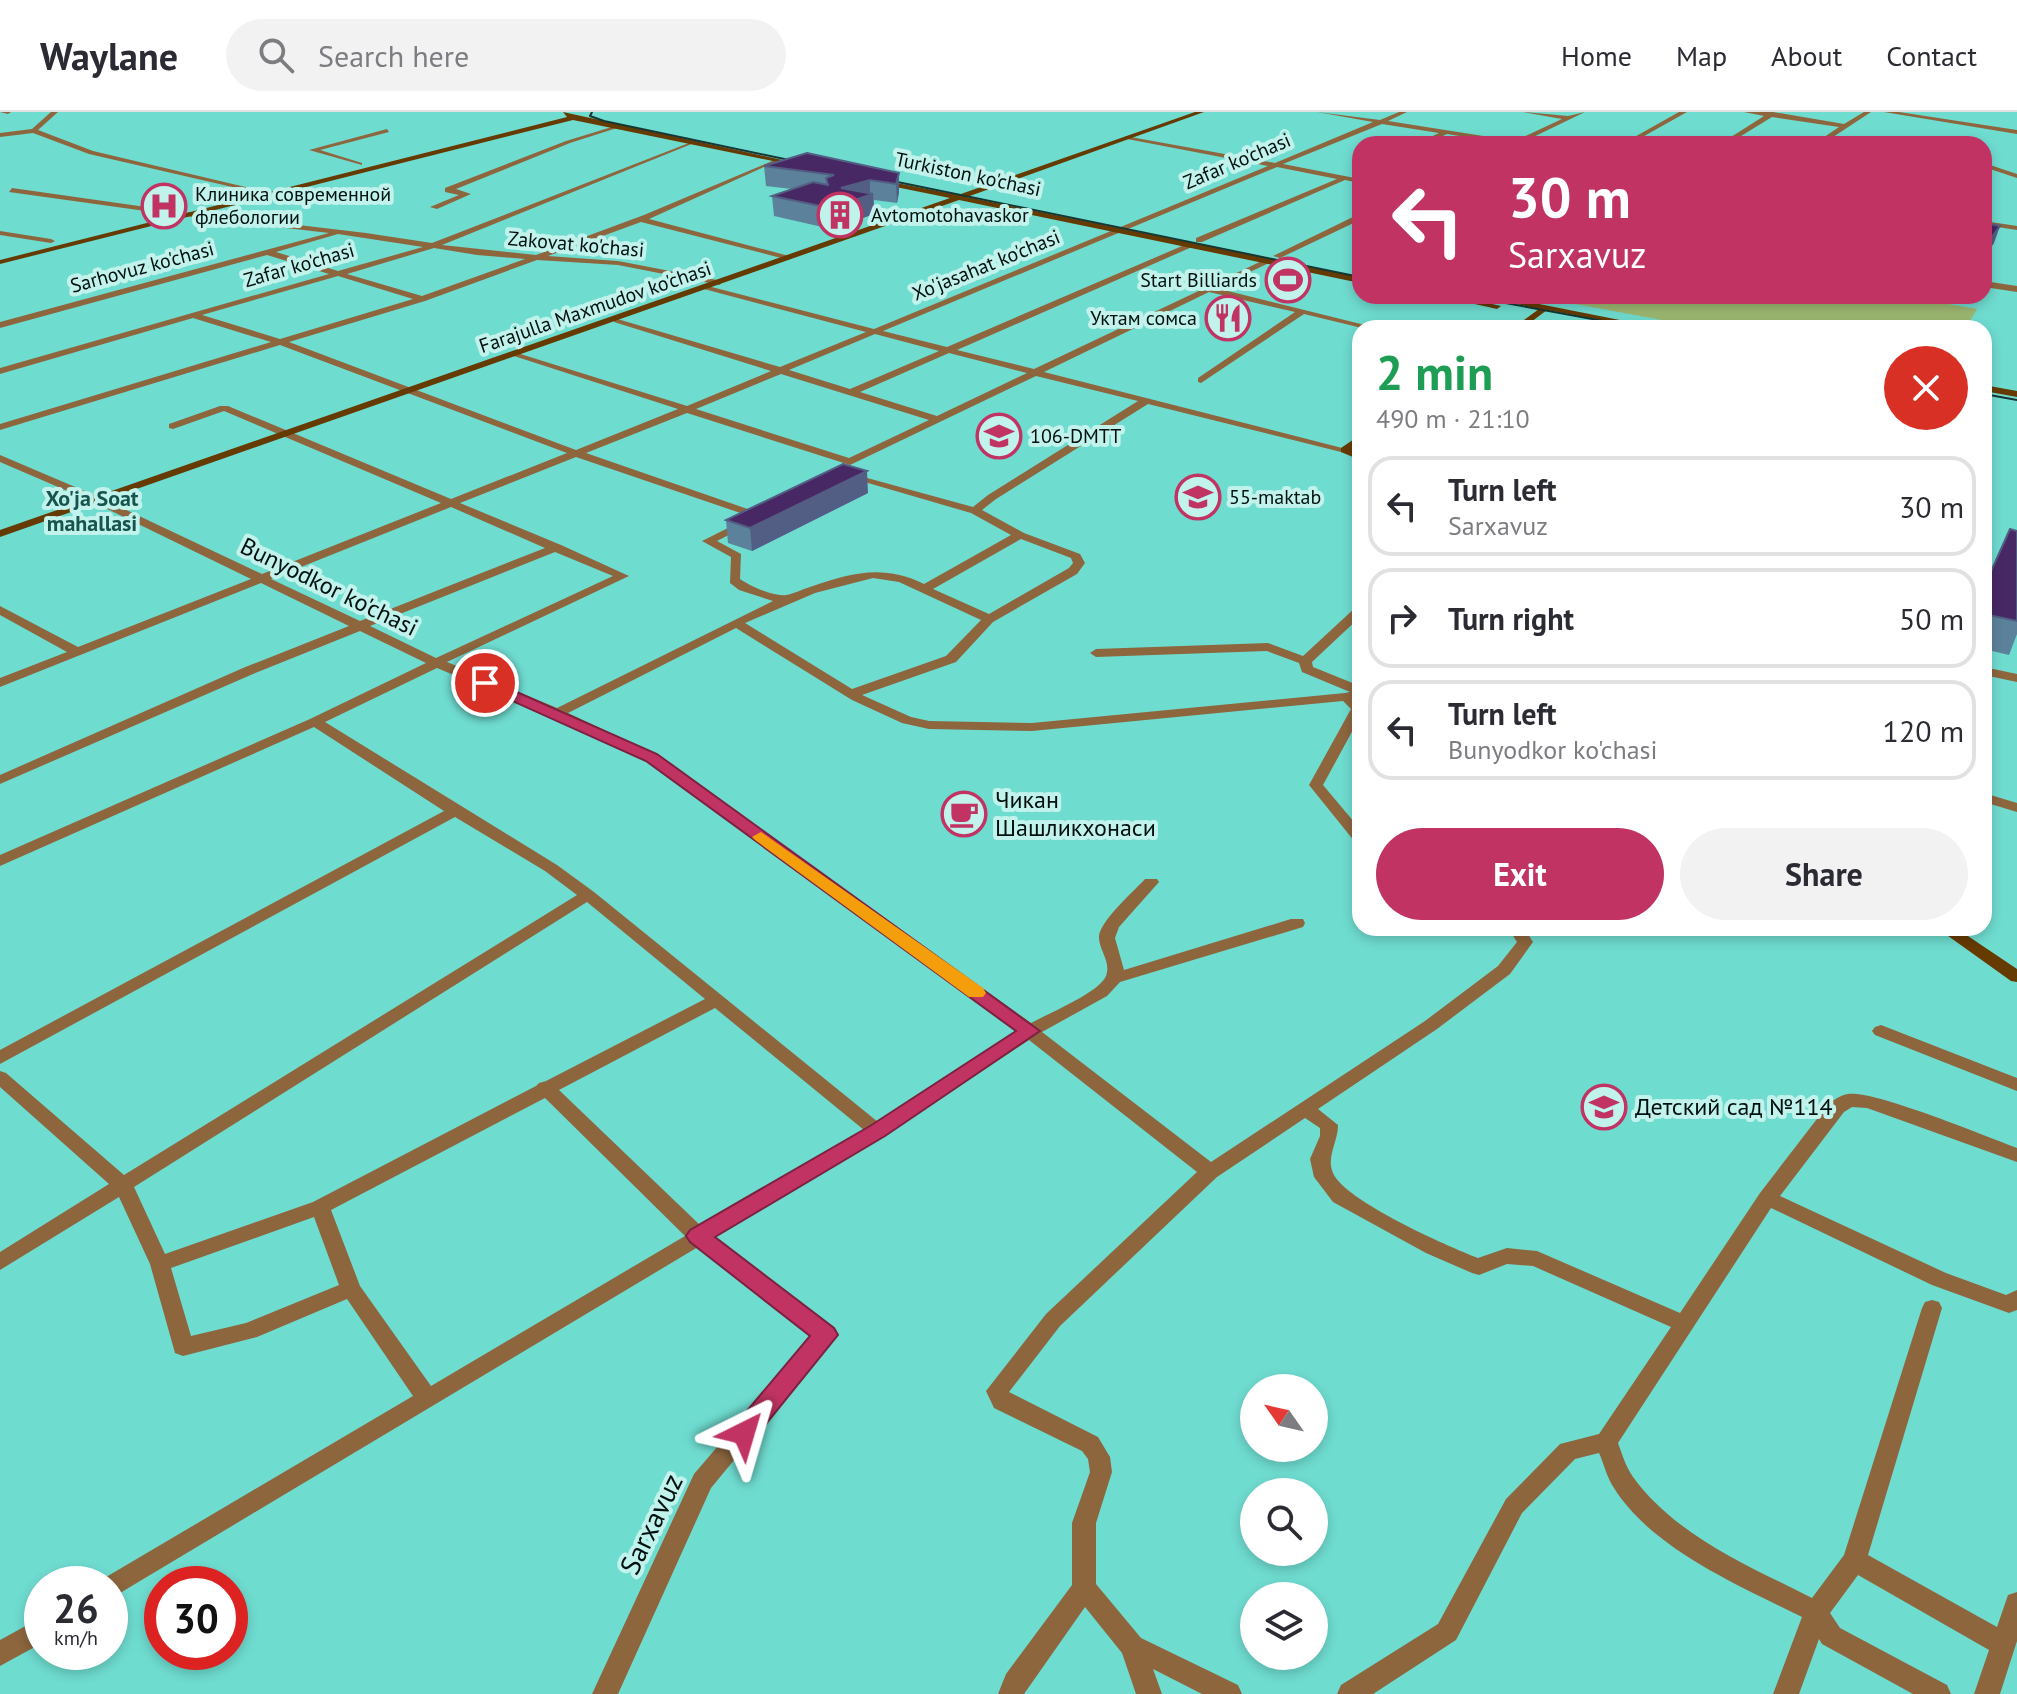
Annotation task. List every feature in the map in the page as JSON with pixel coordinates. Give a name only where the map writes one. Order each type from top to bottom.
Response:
[{"type":"main road","name":"Farajulla Maxmudov ko'chasi","points":[[0,534],[617,320],[969,192],[1201,112]]},
{"type":"main road","points":[[0,254],[570,114],[593,113],[809,159]]},
{"type":"main road","points":[[0,262],[570,114],[617,127],[818,169]]},
{"type":"main road","name":"Turkiston ko'chasi","points":[[870,172],[1352,270]]},
{"type":"main road","name":"Turkiston ko'chasi","points":[[863,178],[1352,278]]},
{"type":"main road","points":[[1495,304],[1602,320]]},
{"type":"main road","points":[[1515,304],[1578,320]]},
{"type":"main road","points":[[1528,320],[1541,311]]},
{"type":"main road","points":[[1992,389],[2017,394]]},
{"type":"main road","points":[[1992,398],[2017,403]]},
{"type":"main road","points":[[1352,444],[1345,450],[1352,453]]},
{"type":"main road","points":[[1957,936],[2017,977]]},
{"type":"street","points":[[0,112],[8,112]]},
{"type":"street","points":[[34,131],[55,112]]},
{"type":"street","points":[[1320,112],[1469,136]]},
{"type":"street","name":"Zafar ko'chasi","points":[[1116,230],[1404,112]]},
{"type":"street","points":[[1526,112],[1568,118]]},
{"type":"street","points":[[1531,136],[1582,112]]},
{"type":"street","points":[[1640,136],[1684,112]]},
{"type":"street","points":[[1747,112],[1844,126]]},
{"type":"street","points":[[1829,136],[1868,112]]},
{"type":"street","points":[[1887,112],[2017,132]]},
{"type":"street","points":[[1737,136],[1774,114]]},
{"type":"street","points":[[434,207],[467,194],[448,190],[568,142],[617,127]]},
{"type":"street","points":[[0,135],[34,131],[91,153],[254,190]]},
{"type":"street","points":[[360,164],[312,150],[387,131]]},
{"type":"street","points":[[1437,136],[1446,132]]},
{"type":"street","points":[[1127,137],[1352,180]]},
{"type":"street","name":"Zafar ko'chasi","points":[[0,371],[430,247],[692,142]]},
{"type":"street","points":[[0,427],[422,299],[537,260],[775,160]]},
{"type":"street","points":[[1992,168],[2017,176]]},
{"type":"street","points":[[1199,240],[1352,174]]},
{"type":"street","points":[[12,190],[167,212]]},
{"type":"street","name":"Sarhovuz ko'chasi","points":[[188,214],[340,232],[430,247]]},
{"type":"street","points":[[640,219],[786,258]]},
{"type":"street","points":[[1277,256],[1352,221]]},
{"type":"street","points":[[1992,224],[2017,228]]},
{"type":"street","name":"Xo'jasahat ko'chasi","points":[[0,683],[685,410],[1116,230]]},
{"type":"street","name":"Sarhovuz ko'chasi","points":[[0,325],[340,232]]},
{"type":"street","points":[[0,233],[51,241]]},
{"type":"street","points":[[852,392],[1189,245]]},
{"type":"street","name":"Zakovat ko'chasi","points":[[430,247],[537,260],[618,263],[712,285]]},
{"type":"street","points":[[268,253],[422,299]]},
{"type":"street","points":[[517,354],[850,462],[1266,261]]},
{"type":"street","points":[[712,285],[870,332],[1345,450]]},
{"type":"street","points":[[1992,285],[2017,289]]},
{"type":"street","points":[[1209,289],[1352,323]]},
{"type":"street","points":[[1201,380],[1301,312]]},
{"type":"street","points":[[191,315],[280,342],[575,453],[758,516]]},
{"type":"street","points":[[617,320],[937,419]]},
{"type":"street","points":[[975,511],[992,497],[1147,400]]},
{"type":"street","points":[[0,861],[315,722],[623,576],[224,408],[173,426]]},
{"type":"street","name":"Bunyodkor ko'chasi","points":[[0,458],[97,500],[437,663],[557,713],[652,758],[1030,1031],[1210,1172]]},
{"type":"street","points":[[840,473],[975,511],[1020,535],[1076,556],[1079,563],[1073,571],[989,619],[951,659],[851,694]]},
{"type":"street","points":[[772,509],[708,541],[737,556],[734,580],[743,587],[784,600]]},
{"type":"street","points":[[924,589],[1020,535]]},
{"type":"street","points":[[0,780],[359,626],[557,547]]},
{"type":"street","points":[[557,713],[784,600],[872,574],[894,575],[989,619]]},
{"type":"street","points":[[0,610],[77,652]]},
{"type":"street","points":[[1305,661],[1352,617]]},
{"type":"street","points":[[736,623],[851,694],[916,723],[1032,727],[1352,694]]},
{"type":"street","points":[[1096,653],[1268,647],[1305,661]]},
{"type":"street","points":[[1305,661],[1307,669],[1352,693]]},
{"type":"street","points":[[1992,673],[2017,678]]},
{"type":"street","points":[[1352,719],[1316,785],[1352,829]]},
{"type":"street","points":[[315,722],[551,868],[877,1131]]},
{"type":"street","points":[[1992,800],[2017,808]]},
{"type":"street","points":[[0,1058],[455,811]]},
{"type":"street","points":[[1114,978],[1116,965],[1107,938],[1111,926],[1151,882]]},
{"type":"street","points":[[0,1262],[588,895]]},
{"type":"street","points":[[128,1577],[877,1131],[1030,1031],[1101,992],[1114,978],[1297,923]]},
{"type":"street","points":[[1011,1694],[1015,1683],[1084,1588],[1084,1523],[1101,1472],[1099,1457],[1090,1444],[1002,1401],[997,1391],[1053,1320],[1210,1172],[1306,1110],[1504,970],[1525,942],[1521,936]]},
{"type":"street","points":[[160,1264],[320,1207],[715,1001]]},
{"type":"street","points":[[1881,1031],[2017,1085]]},
{"type":"street","points":[[0,1077],[123,1185],[160,1264],[183,1347],[249,1331],[351,1289]]},
{"type":"street","points":[[545,1087],[698,1236]]},
{"type":"street","points":[[1350,1694],[1447,1632],[1514,1506],[1568,1451],[1606,1442],[1767,1198],[1837,1107],[1849,1100],[1869,1102],[2017,1155]]},
{"type":"street","points":[[1306,1110],[1329,1125],[1329,1136],[1320,1159],[1324,1177],[1340,1197],[1433,1248],[1479,1267],[1495,1257],[1514,1254],[1537,1259],[1683,1323]]},
{"type":"street","points":[[1767,1198],[1939,1279],[2009,1305],[2017,1298]]},
{"type":"street","points":[[320,1207],[351,1289],[427,1398]]},
{"type":"street","name":"Sarxavuz","points":[[605,1694],[702,1481],[826,1335],[698,1236]]},
{"type":"street","points":[[1786,1694],[1816,1612],[1854,1560],[1932,1308]]},
{"type":"street","points":[[1606,1442],[1622,1481],[1650,1514],[1711,1559],[1816,1612],[1831,1636],[1938,1694]]},
{"type":"street","points":[[1854,1560],[2003,1644]]},
{"type":"street","points":[[1084,1588],[1132,1646],[1149,1694]]},
{"type":"street","points":[[1987,1694],[2017,1603]]},
{"type":"street","points":[[0,1654],[24,1640]]},
{"type":"street","points":[[1132,1646],[1229,1694]]},
{"type":"green space","points":[[1575,304],[1948,304],[1977,309],[1971,320],[1662,320]]},
{"type":"building","points":[[807,153],[899,173],[896,184],[870,180],[841,188],[873,194],[830,208],[772,196],[813,182],[828,185],[826,178],[834,175],[764,166]]},
{"type":"building","points":[[1992,224],[2000,226],[1992,237]]},
{"type":"building","points":[[843,464],[867,471],[750,528],[726,520]]},
{"type":"building","points":[[2010,529],[2017,531],[2017,621],[1992,616],[1992,569]]},
{"type":"tram line","points":[[592,112],[590,116],[604,121],[808,164]]},
{"type":"tram line","points":[[878,178],[1352,275]]},
{"type":"tram line","points":[[1510,304],[1598,320]]},
{"type":"tram line","points":[[1992,395],[2017,400]]},
{"type":"slow traffic","points":[[761,837],[976,993]]},
{"type":"place","name":"Клиника современной флебологии","points":[[164,206]]},
{"type":"place","name":"Avtomotohavaskor","points":[[840,215]]},
{"type":"place","name":"Start Billiards","points":[[1288,280]]},
{"type":"place","name":"Уктам сомса","points":[[1228,318]]},
{"type":"place","name":"106-DMTT","points":[[999,436]]},
{"type":"place","name":"55-maktab","points":[[1198,497]]},
{"type":"place","name":"Чикан Шашликхонаси","points":[[964,814]]},
{"type":"place","name":"Детский сад №114","points":[[1604,1107]]},
{"type":"district","name":"Xo'ja Soat mahallasi","points":[[92,510]]},
{"type":"route","points":[[485,683],[652,758],[1030,1031],[877,1131],[698,1236],[826,1335],[744,1433]]}]
